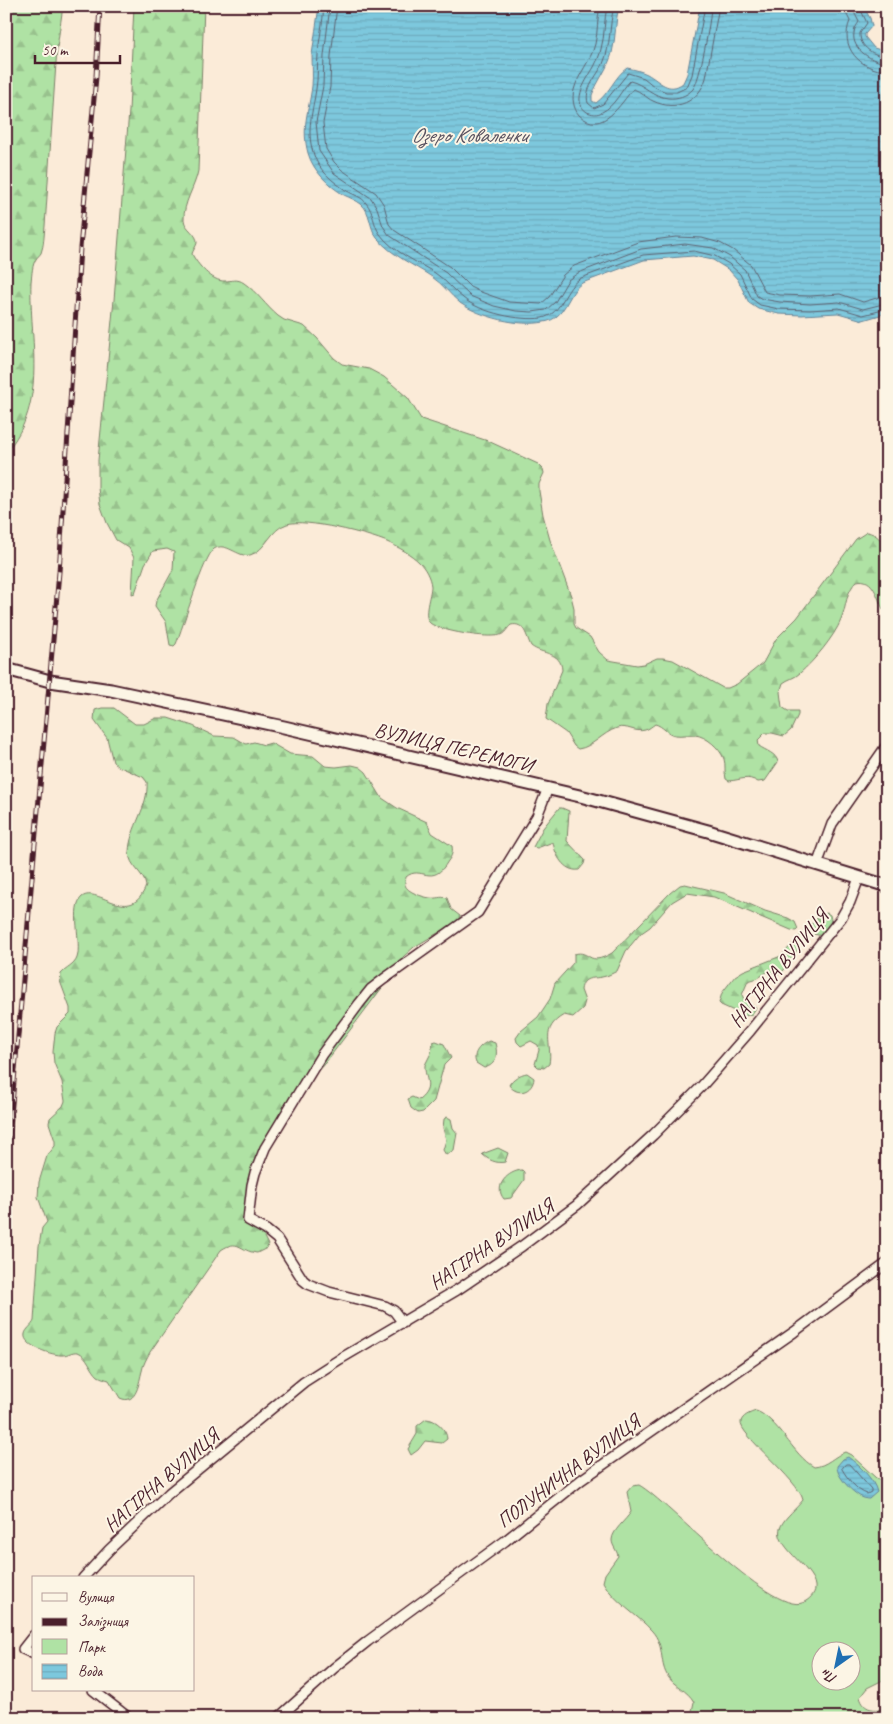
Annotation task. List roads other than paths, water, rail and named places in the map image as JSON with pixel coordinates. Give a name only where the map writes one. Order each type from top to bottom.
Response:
[{"type":"street","name":"ВУЛИЦЯ ПЕРЕМОГИ","points":[[6,669],[50,681],[111,690],[204,710],[548,788],[625,807],[887,886]]},
{"type":"street","points":[[817,866],[832,824],[887,745]]},
{"type":"street","points":[[403,1323],[394,1311],[386,1306],[329,1292],[308,1284],[303,1280],[277,1238],[248,1220],[249,1201],[255,1173],[266,1148],[290,1106],[322,1054],[358,1004],[384,979],[478,912],[537,816],[548,788]]},
{"type":"street","name":"НАГІРНА ВУЛИЦЯ","points":[[85,1576],[109,1550],[169,1493],[304,1382],[457,1290],[556,1222],[577,1205],[654,1135],[744,1039],[837,925],[850,902],[859,878]]},
{"type":"street","name":"ПОЛУНИЧНА ВУЛИЦЯ","points":[[278,1718],[368,1640],[505,1541],[581,1480],[794,1332],[887,1263]]},
{"type":"street","points":[[32,1638],[23,1649],[32,1653]]},
{"type":"street","points":[[96,1692],[129,1718]]},
{"type":"water","name":"Озеро Коваленки","points":[[319,6],[619,6],[612,53],[592,95],[592,101],[596,103],[627,68],[645,73],[668,87],[678,86],[683,83],[687,74],[700,6],[863,6],[872,26],[865,34],[865,37],[874,48],[887,52],[887,313],[863,320],[838,313],[779,314],[758,309],[749,303],[738,280],[729,270],[713,260],[693,256],[644,260],[582,283],[577,287],[562,311],[551,320],[544,322],[524,323],[500,320],[468,308],[456,300],[436,280],[396,255],[383,244],[374,234],[364,207],[327,183],[310,160],[306,144],[305,127],[312,86],[312,55]]},
{"type":"water","points":[[848,1457],[873,1482],[877,1492],[869,1499],[859,1496],[848,1487],[840,1476],[837,1466],[843,1459]]},
{"type":"railway","points":[[6,1172],[59,572],[80,248],[96,77],[100,6]]}]
